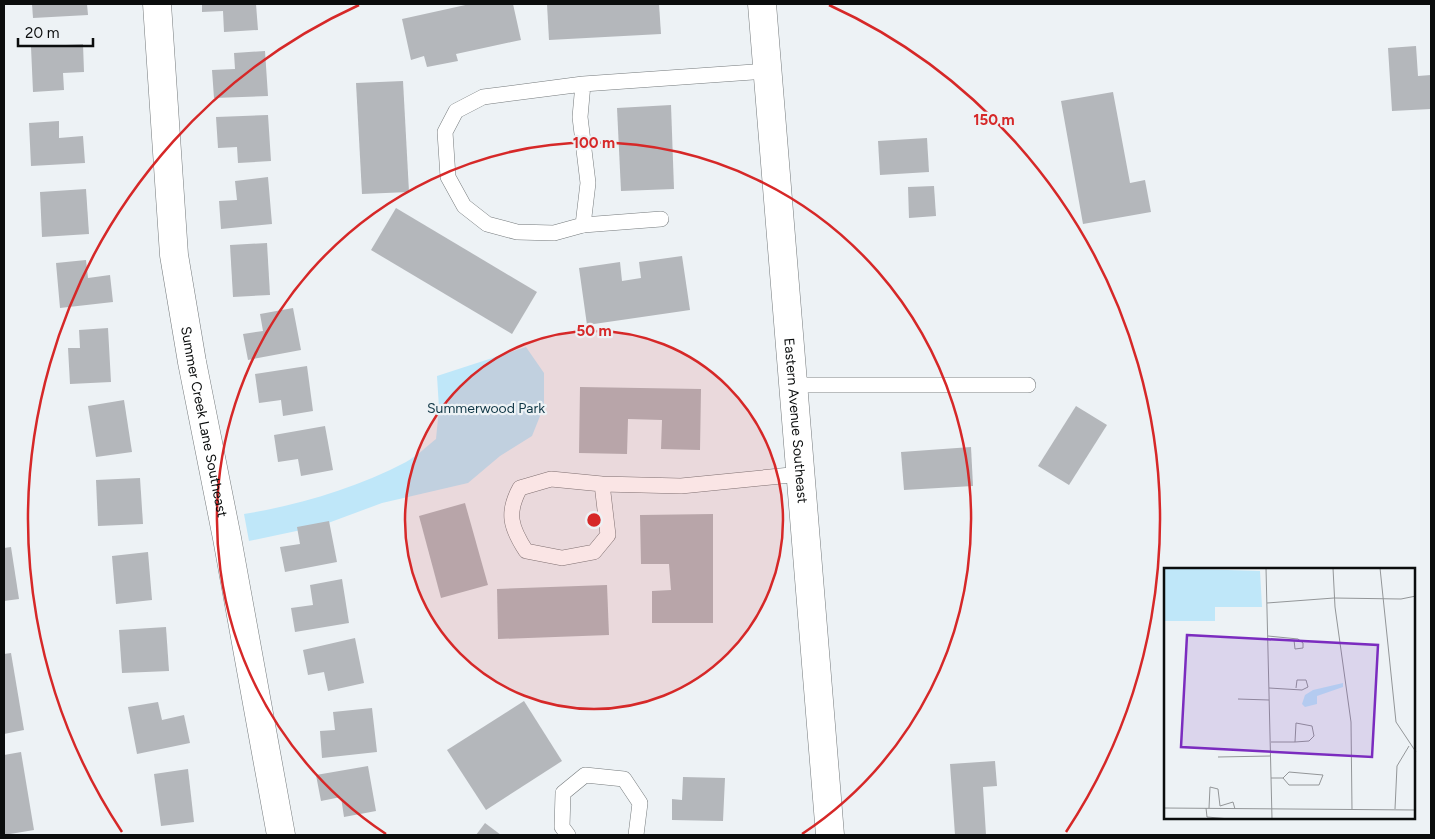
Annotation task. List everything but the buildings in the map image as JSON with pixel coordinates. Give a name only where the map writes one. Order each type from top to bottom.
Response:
[{"type":"street","name":"Summer Creek Lane Southeast","points":[[157,4],[174,255],[192,362],[227,538],[281,835]]},
{"type":"street","name":"Eastern Avenue Southeast","points":[[762,4],[830,835]]},
{"type":"lane","points":[[661,220],[583,225],[554,234],[517,232],[487,224],[464,206],[448,177],[445,132],[456,111],[483,97],[583,84],[767,71]]},
{"type":"lane","points":[[583,84],[580,117],[588,183],[583,225]]},
{"type":"lane","points":[[794,386],[1028,385]]},
{"type":"lane","points":[[602,484],[608,535],[594,552],[562,558],[526,551],[513,531],[512,502],[520,488],[551,479],[602,484],[681,486],[801,474]]},
{"type":"lane","points":[[568,835],[562,828],[563,793],[585,775],[624,779],[640,803],[636,835]]},
{"type":"green space","name":"Summerwood Park","points":[[526,347],[544,373],[544,406],[532,436],[500,456],[468,483],[382,503],[320,526],[249,541],[244,514],[286,506],[348,488],[410,460],[436,439],[439,408],[437,376]]}]
